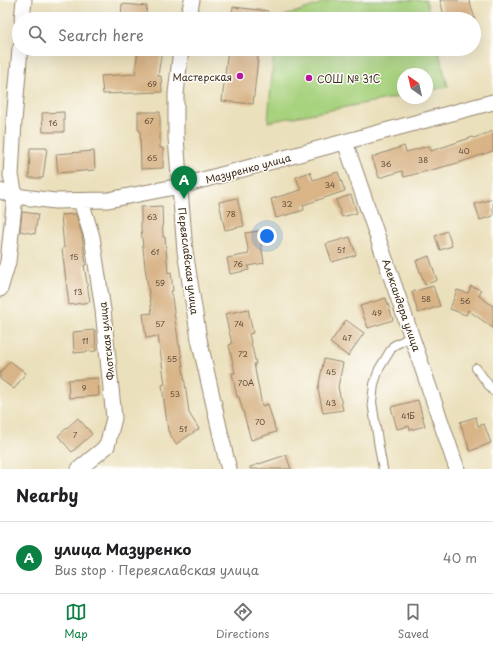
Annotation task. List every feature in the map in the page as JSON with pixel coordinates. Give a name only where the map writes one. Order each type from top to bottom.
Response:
[{"type":"street","points":[[189,12],[192,0]]},
{"type":"street","points":[[22,12],[23,1]]},
{"type":"street","points":[[0,290],[8,262],[15,196],[11,175],[19,56]]},
{"type":"street","name":"Переяславская улица","points":[[180,56],[176,94],[176,138],[185,251],[199,339],[229,469]]},
{"type":"street","name":"Мазуренко улица","points":[[0,191],[15,196],[55,201],[108,200],[180,186],[493,102]]},
{"type":"street","name":"Александера улица","points":[[345,142],[457,469]]},
{"type":"street","name":"Флотская улица","points":[[79,469],[107,446],[114,418],[103,310],[92,237],[82,200]]},
{"type":"lane","points":[[383,469],[372,402],[374,384],[379,369],[393,346],[412,336]]},
{"type":"lane","points":[[476,368],[493,391]]},
{"type":"green space","points":[[331,0],[426,0],[429,12],[296,12]]},
{"type":"green space","points":[[273,56],[440,56],[448,87],[433,90],[433,68],[397,68],[397,97],[268,122]]},
{"type":"building","points":[[440,0],[469,0],[473,12],[443,12]]},
{"type":"building","points":[[122,4],[147,6],[146,12],[121,12]]},
{"type":"building","points":[[233,7],[268,11],[268,12],[232,12]]},
{"type":"building","points":[[137,56],[161,56],[158,76],[161,76],[162,92],[103,94],[101,76],[135,74]]},
{"type":"building","name":"Мастерская","points":[[227,56],[258,56],[253,104],[222,101]]},
{"type":"building","points":[[64,112],[64,132],[43,132],[42,113]]},
{"type":"building","points":[[138,112],[160,112],[160,148],[163,148],[163,168],[141,169]]},
{"type":"building","points":[[493,131],[493,151],[458,163],[404,177],[402,171],[379,178],[372,157],[404,146],[406,152],[429,146],[431,151]]},
{"type":"building","points":[[30,148],[47,148],[43,178],[29,178]]},
{"type":"building","points":[[94,151],[95,170],[58,173],[56,154]]},
{"type":"building","points":[[310,172],[313,180],[338,172],[345,191],[303,205],[304,210],[276,218],[271,199],[301,190],[296,177]]},
{"type":"building","points":[[351,195],[357,213],[342,217],[336,200]]},
{"type":"building","points":[[237,198],[244,226],[225,230],[219,202]]},
{"type":"building","points":[[493,199],[493,216],[480,220],[475,204]]},
{"type":"building","points":[[162,206],[163,237],[165,237],[168,273],[171,272],[173,291],[171,291],[189,413],[199,429],[176,444],[168,431],[162,385],[165,384],[158,336],[146,338],[143,314],[152,313],[145,267],[141,228],[141,207]]},
{"type":"building","points":[[22,212],[38,214],[35,234],[20,231]]},
{"type":"building","points":[[76,214],[82,235],[86,265],[84,265],[90,302],[69,305],[62,249],[64,248],[61,215]]},
{"type":"building","points":[[259,231],[264,263],[248,266],[249,270],[230,274],[227,258],[249,254],[245,233]]},
{"type":"building","points":[[447,231],[452,246],[440,250],[435,236]]},
{"type":"building","points":[[350,237],[356,255],[332,262],[326,244]]},
{"type":"building","points":[[429,256],[437,280],[425,285],[416,261]]},
{"type":"building","points":[[433,286],[440,306],[418,313],[412,292]]},
{"type":"building","points":[[471,286],[481,290],[479,296],[493,306],[493,328],[468,310],[466,315],[450,309],[457,290],[468,293]]},
{"type":"building","points":[[386,298],[393,320],[368,328],[360,306]]},
{"type":"building","points":[[248,309],[253,333],[249,334],[256,364],[254,364],[262,406],[268,404],[276,432],[251,440],[239,397],[237,397],[232,373],[235,373],[229,345],[232,344],[225,314]]},
{"type":"building","points":[[346,320],[364,333],[348,356],[330,343]]},
{"type":"building","points":[[95,330],[96,351],[74,353],[73,332]]},
{"type":"building","points":[[324,359],[343,363],[338,387],[343,410],[323,413],[318,389]]},
{"type":"building","points":[[10,361],[26,373],[14,389],[0,379],[0,373]]},
{"type":"building","points":[[98,378],[99,396],[69,398],[68,380]]},
{"type":"building","points":[[418,400],[425,426],[410,430],[409,426],[397,429],[391,407]]},
{"type":"building","points":[[476,417],[478,426],[484,424],[491,443],[470,451],[460,422]]},
{"type":"building","points":[[78,418],[92,434],[72,452],[58,436]]},
{"type":"building","points":[[286,455],[291,469],[250,469],[250,467]]},
{"type":"place","name":"Мастерская","points":[[240,76]]},
{"type":"place","name":"СОШ № 31С","points":[[309,78]]},
{"type":"place","name":"улица Мазуренко","points":[[184,199]]}]
